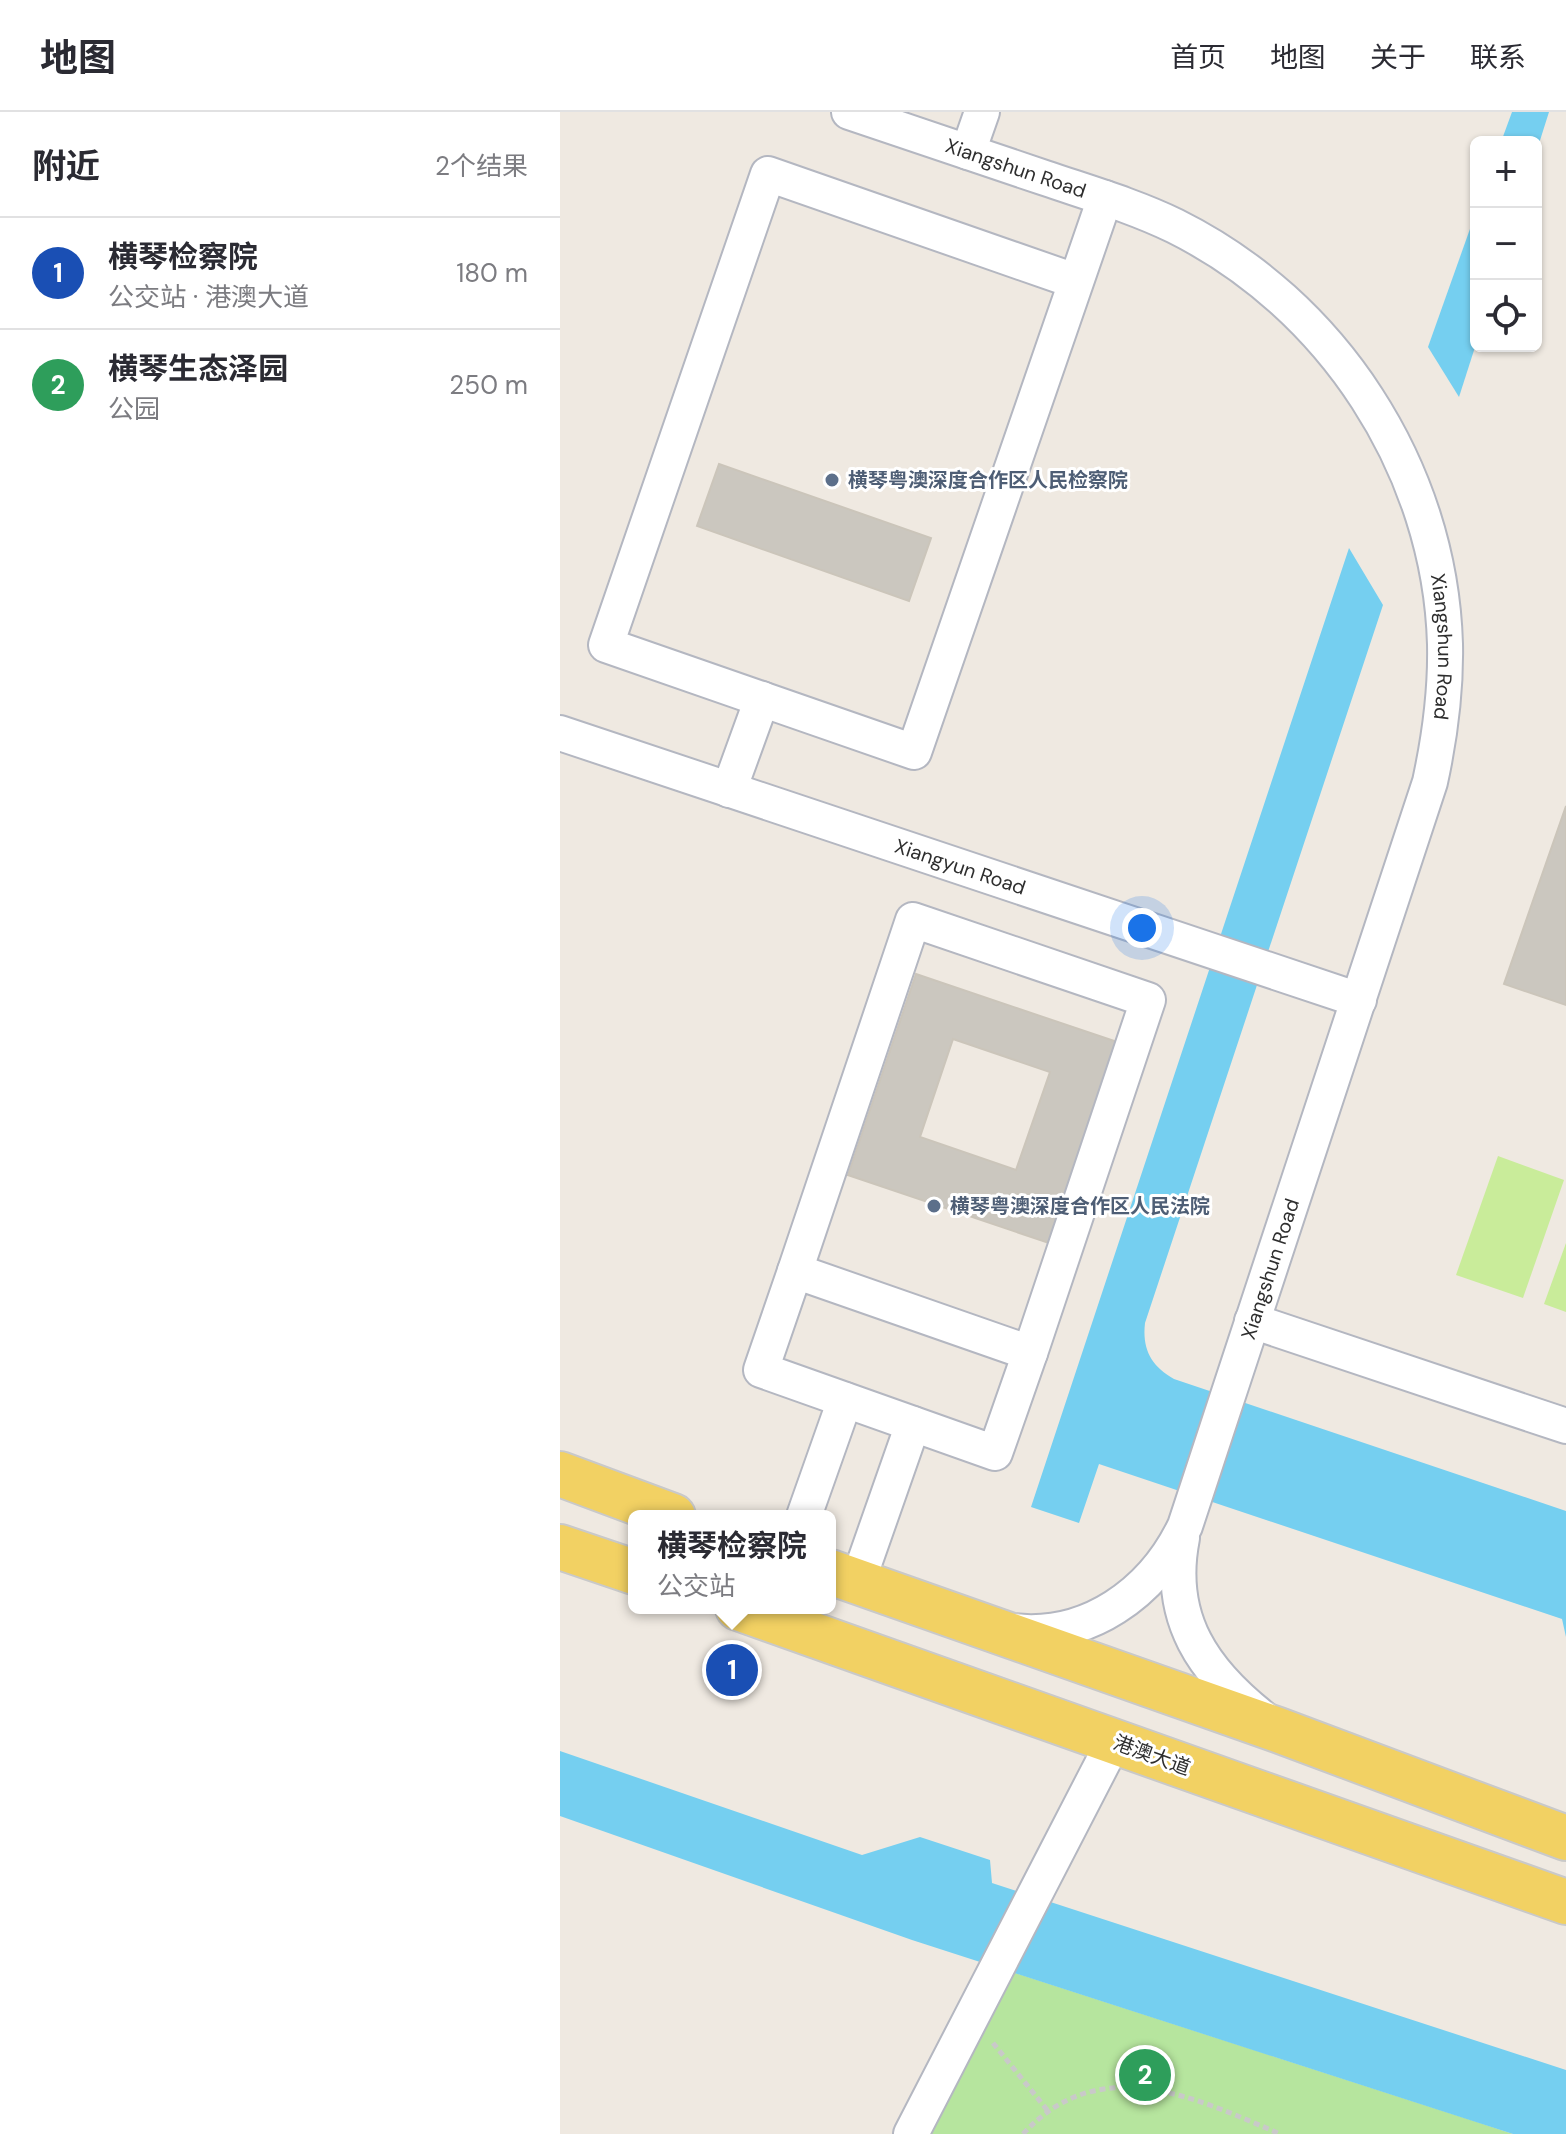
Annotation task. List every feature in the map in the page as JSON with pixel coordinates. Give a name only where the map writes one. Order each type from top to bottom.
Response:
[{"type":"main road","points":[[560,1474],[657,1510]]},
{"type":"main road","points":[[560,1547],[628,1570]]},
{"type":"main road","points":[[844,1576],[1278,1730],[1566,1838]]},
{"type":"main road","name":"港澳大道","points":[[755,1614],[1566,1902]]},
{"type":"street","name":"Xiangshun Road","points":[[849,112],[883,117],[968,152],[1161,220],[1217,249],[1256,276],[1324,341],[1354,378],[1380,418],[1419,503],[1441,595],[1445,689],[1440,736],[1430,782],[1185,1526],[1175,1548],[1146,1584],[1109,1612],[1065,1629],[1042,1632],[995,1629]]},
{"type":"street","points":[[968,152],[982,112]]},
{"type":"street","points":[[1075,281],[768,174],[606,645],[914,752],[1105,198]]},
{"type":"street","points":[[729,790],[762,699]]},
{"type":"street","name":"Xiangyun Road","points":[[560,733],[1359,1000]]},
{"type":"street","points":[[913,920],[1148,1000],[1030,1353],[995,1453],[761,1370],[913,920]]},
{"type":"street","points":[[795,1271],[1030,1353]]},
{"type":"street","points":[[1252,1321],[1566,1426]]},
{"type":"street","points":[[806,1510],[845,1400]]},
{"type":"street","points":[[844,1576],[913,1424]]},
{"type":"street","name":"Xiangshun Road","points":[[1185,1526],[1179,1572],[1183,1607],[1194,1641],[1219,1680],[1278,1730]]},
{"type":"street","points":[[911,2134],[1114,1741]]},
{"type":"path","points":[[973,2018],[1048,2111]]},
{"type":"path","points":[[1023,2134],[1048,2111],[1077,2096],[1134,2087],[1169,2091],[1202,2100],[1280,2134]]},
{"type":"green space","points":[[1498,1156],[1564,1180],[1523,1298],[1456,1275]]},
{"type":"green space","points":[[1566,1243],[1566,1312],[1544,1304]]},
{"type":"green space","points":[[1012,1972],[1477,2122],[1513,2134],[927,2134]]},
{"type":"water","points":[[1512,112],[1549,112],[1541,136],[1503,136]]},
{"type":"water","points":[[1470,229],[1470,352],[1473,352],[1459,397],[1428,347]]},
{"type":"water","points":[[1349,548],[1383,605],[1145,1323],[1145,1341],[1154,1362],[1174,1379],[1566,1511],[1566,1637],[1562,1619],[1099,1464],[1079,1523],[1031,1507]]},
{"type":"water","points":[[560,1751],[862,1855],[920,1837],[990,1860],[992,1883],[1566,2070],[1566,2134],[1513,2134],[912,1940],[560,1816]]},
{"type":"building","name":"横琴粤澳深度合作区人民检察院","points":[[719,464],[931,538],[909,601],[697,526]]},
{"type":"building","points":[[1566,806],[1566,1005],[1504,984]]},
{"type":"building","name":"横琴粤澳深度合作区人民法院","points":[[916,974],[1117,1042],[1049,1243],[848,1175]],"holes":[[[953,1039],[1050,1072],[1016,1170],[920,1137]]]},
{"type":"place","name":"横琴粤澳深度合作区人民检察院","points":[[832,480]]},
{"type":"place","name":"横琴粤澳深度合作区人民法院","points":[[934,1206]]},
{"type":"place","name":"横琴检察院","points":[[732,1670]]},
{"type":"place","name":"横琴生态泽园","points":[[1145,2075]]}]
